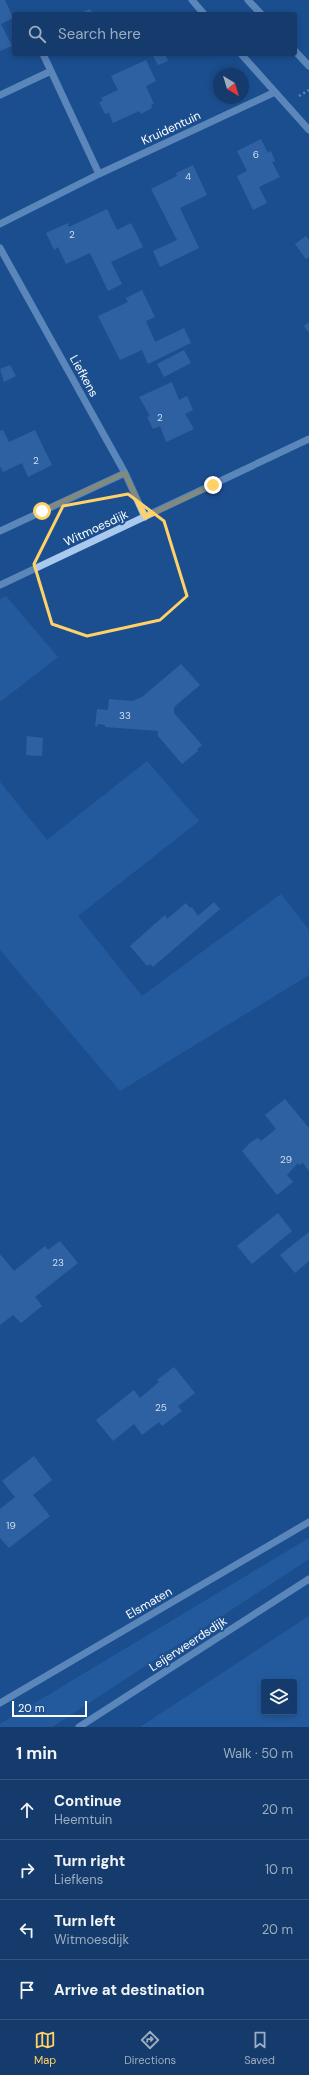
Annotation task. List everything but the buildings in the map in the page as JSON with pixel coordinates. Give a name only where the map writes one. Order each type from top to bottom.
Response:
[{"type":"street","points":[[192,0],[202,12]]},
{"type":"street","points":[[248,0],[259,12]]},
{"type":"street","points":[[297,53],[309,66]]},
{"type":"street","points":[[44,56],[99,174]]},
{"type":"street","points":[[243,56],[309,130]]},
{"type":"street","points":[[0,95],[51,71]]},
{"type":"street","name":"Kruidentuin","points":[[0,224],[99,174],[275,92]]},
{"type":"street","name":"Liefkens","points":[[0,248],[125,473],[145,517]]},
{"type":"street","name":"Witmoesdijk","points":[[0,586],[309,440]]},
{"type":"street","points":[[0,531],[125,473]]},
{"type":"street","name":"Elsmaten","points":[[0,1703],[309,1522]]},
{"type":"street","name":"Leijerweerdsdijk","points":[[79,1727],[309,1580]]},
{"type":"highlighted area","points":[[128,494],[164,521],[187,596],[160,620],[87,636],[52,624],[34,564],[63,506]]},
{"type":"shaded area","points":[[6,596],[58,657],[0,702],[0,599]]},
{"type":"shaded area","points":[[147,761],[199,821],[78,916],[142,996],[281,894],[309,930],[309,975],[120,1091],[0,950],[0,782],[47,840]]},
{"type":"shaded area","points":[[309,1538],[309,1559],[52,1727],[0,1727],[0,1724]]},
{"type":"shaded area","points":[[309,1616],[309,1727],[140,1727]]},
{"type":"route","points":[[42,511],[125,473],[145,517],[213,485]]}]
